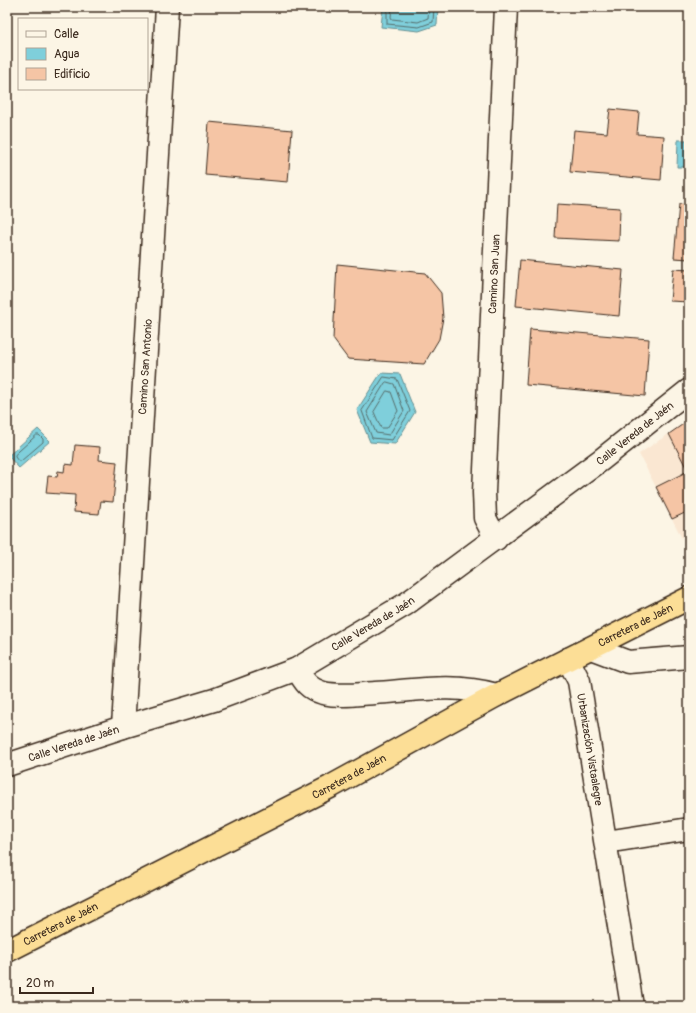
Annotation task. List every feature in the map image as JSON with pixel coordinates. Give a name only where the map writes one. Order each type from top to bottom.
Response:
[{"type":"highway","name":"Carretera de Jaén","points":[[7,951],[330,786],[497,695],[689,598]]},
{"type":"street","name":"Camino San Antonio","points":[[123,727],[167,7]]},
{"type":"street","name":"Camino San Juan","points":[[496,539],[485,518],[484,492],[506,7]]},
{"type":"street","name":"Calle Vereda de Jaén","points":[[7,765],[123,727],[214,700],[297,669],[406,604],[601,460],[689,390]]},
{"type":"street","points":[[591,648],[628,662],[689,657]]},
{"type":"street","name":"Urbanización Vistaalegre","points":[[568,659],[579,681],[632,1006]]},
{"type":"street","points":[[297,669],[305,684],[323,693],[343,695],[448,687],[479,690],[497,695]]},
{"type":"street","points":[[606,842],[689,829]]},
{"type":"shaded area","points":[[689,420],[689,552],[639,454]]},
{"type":"water","points":[[383,7],[438,7],[437,25],[419,31],[381,27]]},
{"type":"water","points":[[678,140],[689,140],[689,167],[677,167]]},
{"type":"water","points":[[381,373],[400,374],[415,412],[395,444],[370,442],[357,410]]},
{"type":"water","points":[[38,429],[50,441],[19,468],[8,456]]},
{"type":"building","points":[[688,104],[689,126],[685,126]]},
{"type":"building","points":[[610,109],[639,112],[637,134],[664,136],[661,180],[570,172],[574,130],[607,133]]},
{"type":"building","points":[[209,122],[292,130],[288,182],[205,175]]},
{"type":"building","points":[[557,204],[620,208],[619,241],[555,238]]},
{"type":"building","points":[[679,204],[689,205],[689,259],[674,258]]},
{"type":"building","points":[[520,260],[623,270],[619,316],[516,306]]},
{"type":"building","points":[[337,264],[425,273],[441,293],[443,318],[439,339],[424,364],[348,359],[333,339]]},
{"type":"building","points":[[673,269],[689,270],[689,302],[670,301]]},
{"type":"building","points":[[530,329],[649,339],[645,396],[526,385]]},
{"type":"building","points":[[689,420],[689,511],[672,519],[656,487],[688,471],[669,434]]},
{"type":"building","points":[[75,445],[100,447],[99,460],[117,462],[113,502],[101,501],[99,514],[74,512],[75,495],[46,493],[48,476],[57,477],[58,471],[64,472],[65,464],[73,465]]}]
